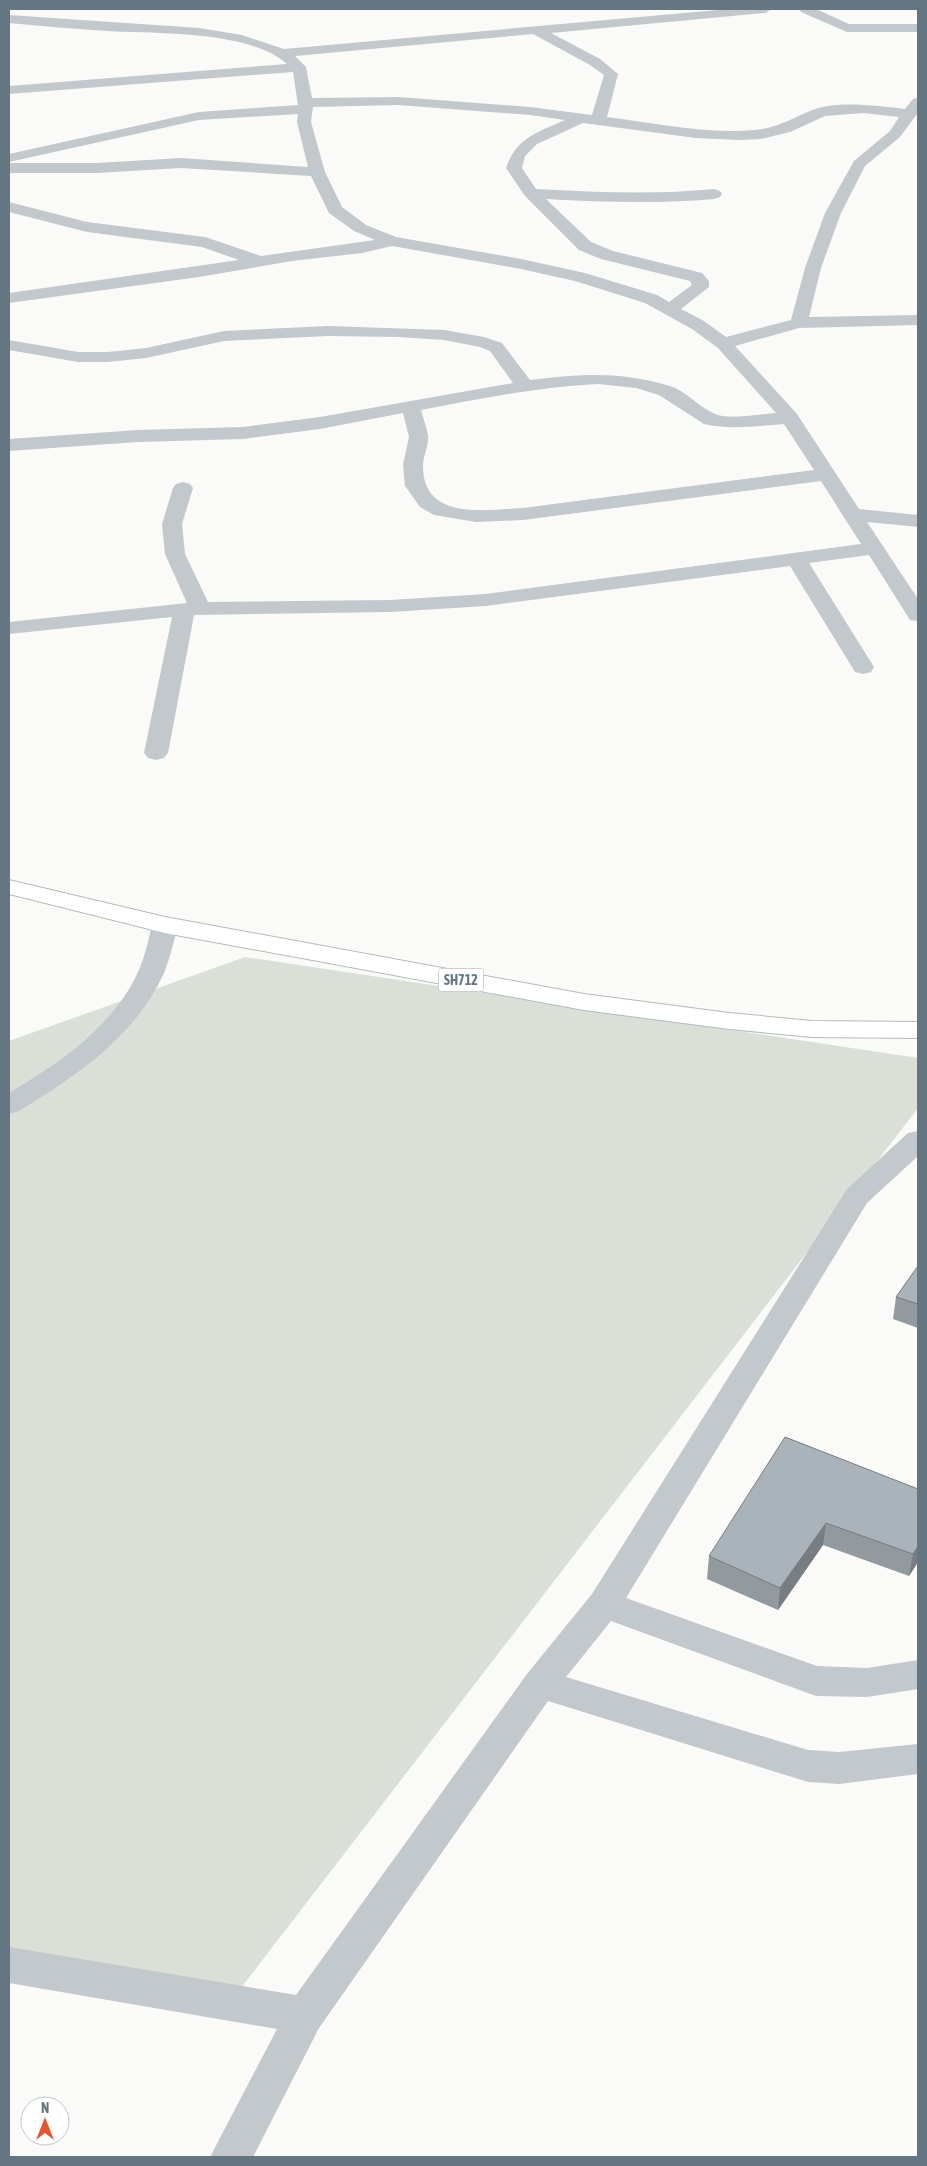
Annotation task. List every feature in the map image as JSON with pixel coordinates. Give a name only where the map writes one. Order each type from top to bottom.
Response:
[{"type":"main road","name":"SH712","points":[[9,887],[165,926],[584,1002],[729,1021],[812,1029],[918,1030]]},
{"type":"street","points":[[283,53],[382,42],[535,30],[700,12],[765,9]]},
{"type":"street","points":[[806,9],[847,28],[918,28]]},
{"type":"street","points":[[9,19],[81,26],[148,22],[213,33],[267,46],[283,53],[299,66],[306,106],[304,122],[317,172],[334,210],[360,228],[392,241],[521,264],[579,277],[651,299],[698,325],[724,344],[790,418],[918,615]]},
{"type":"street","points":[[535,30],[596,62],[611,74],[598,121]]},
{"type":"street","points":[[9,90],[299,66]]},
{"type":"street","points":[[9,158],[199,116],[306,106],[398,101],[530,111],[696,133],[739,135],[761,134],[785,129],[822,112],[914,108],[903,135],[859,164],[833,214],[813,268],[799,324]]},
{"type":"street","points":[[581,118],[532,141],[518,154],[514,168],[531,193],[584,246],[607,255],[696,277],[701,281],[700,287],[670,309]]},
{"type":"street","points":[[9,168],[97,168],[181,163],[317,172]]},
{"type":"street","points":[[531,193],[616,198],[686,197],[714,194]]},
{"type":"street","points":[[9,207],[86,227],[205,242],[258,261]]},
{"type":"street","points":[[9,298],[189,273],[258,261],[362,248],[392,241]]},
{"type":"street","points":[[724,344],[753,334],[799,324],[915,323]]},
{"type":"street","points":[[9,346],[78,357],[108,357],[146,354],[224,336],[328,331],[444,335],[484,342],[496,347],[525,386]]},
{"type":"street","points":[[9,445],[138,436],[243,433],[411,408],[525,386],[598,379],[637,383],[666,391],[711,420],[726,422],[790,418]]},
{"type":"street","points":[[411,408],[419,437],[413,465],[415,486],[427,503],[440,511],[476,516],[523,514],[827,474]]},
{"type":"street","points":[[156,753],[192,609],[175,554],[172,524],[183,488]]},
{"type":"street","points":[[852,514],[918,521]]},
{"type":"street","points":[[9,628],[192,609],[390,606],[486,600],[875,548]]},
{"type":"street","points":[[796,560],[863,667]]},
{"type":"street","points":[[9,1105],[43,1085],[95,1046],[133,1005],[148,979],[165,926]]},
{"type":"street","points":[[231,2157],[305,2016],[540,1684],[604,1604],[857,1196],[918,1140]]},
{"type":"street","points":[[604,1604],[816,1681],[847,1684],[882,1683],[918,1675]]},
{"type":"street","points":[[540,1684],[808,1766],[839,1768],[918,1759]]},
{"type":"street","points":[[9,1965],[305,2016]]},
{"type":"shaded area","points":[[245,957],[918,1058],[918,1108],[241,1988],[9,1953],[9,1041]]},
{"type":"building","points":[[918,1266],[918,1304],[896,1297]]},
{"type":"building","points":[[785,1437],[918,1489],[918,1546],[913,1554],[826,1523],[780,1588],[709,1556]]}]
